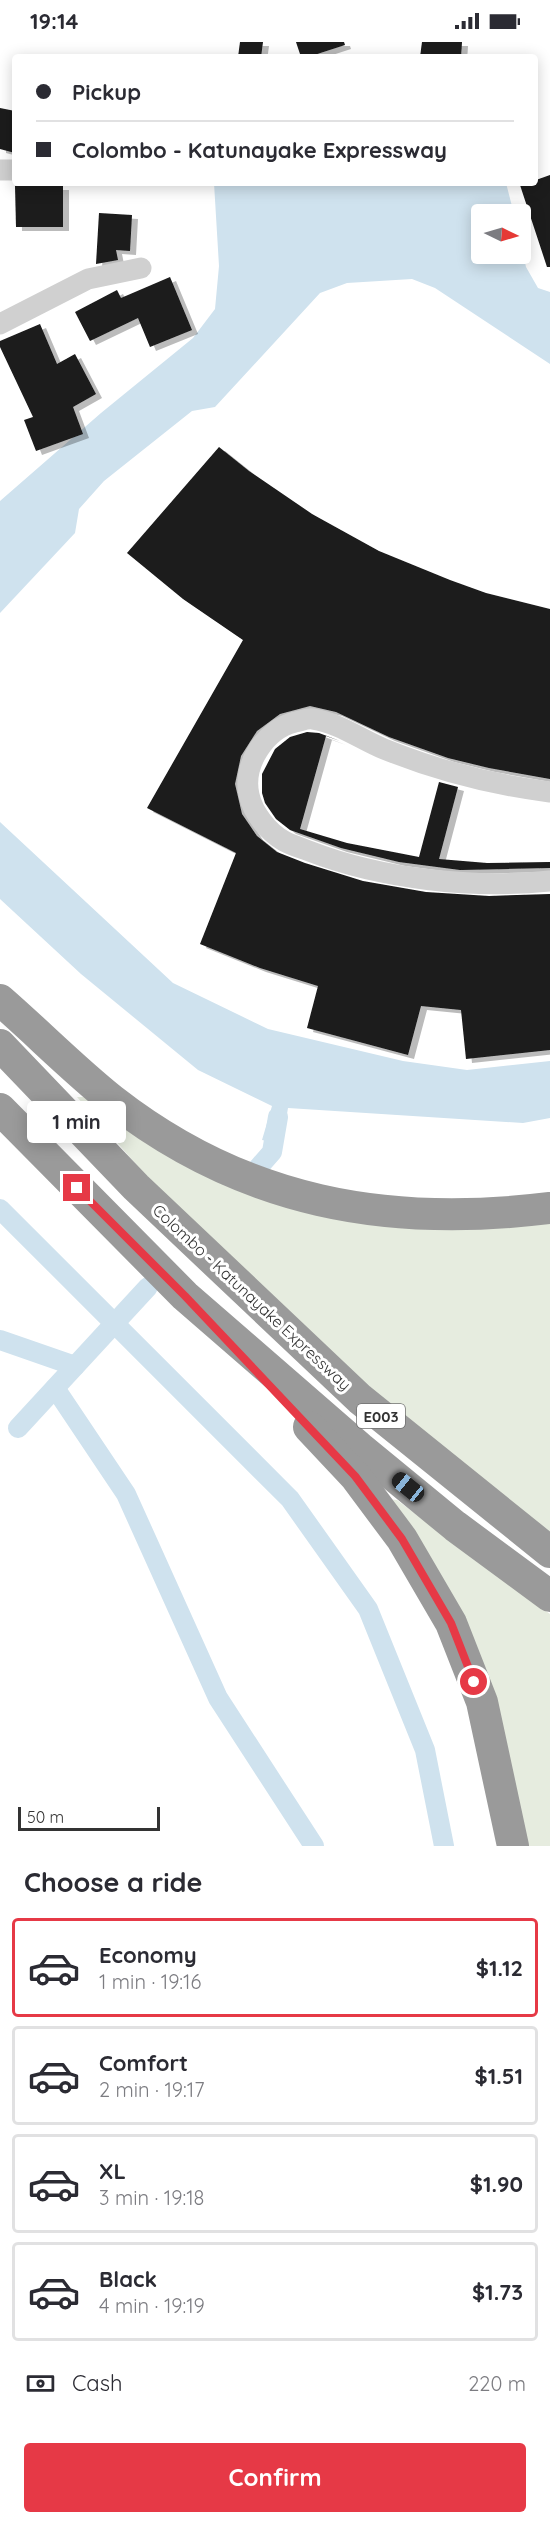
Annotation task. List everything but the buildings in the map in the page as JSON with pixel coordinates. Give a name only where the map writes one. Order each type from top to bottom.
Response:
[{"type":"highway","points":[[0,1000],[68,1063],[140,1120],[208,1161],[278,1190],[347,1207],[444,1216],[502,1214],[550,1208]]},
{"type":"highway","name":"Colombo - Katunayake Expressway","points":[[0,1045],[136,1187],[360,1399],[550,1552]]},
{"type":"highway","name":"E003","points":[[0,1109],[185,1296],[455,1526],[550,1596]]},
{"type":"highway","points":[[185,1296],[355,1476],[402,1539],[451,1623],[482,1702],[513,1846]]},
{"type":"street","points":[[0,324],[88,279],[141,268]]},
{"type":"street","points":[[550,792],[476,778],[437,767],[382,748],[347,729],[311,718],[284,725],[263,741],[250,765],[249,795],[262,822],[283,841],[359,868],[454,881],[529,884],[550,881]]},
{"type":"shaded area","points":[[77,1097],[86,1097],[220,1177],[550,1220],[550,1544],[296,1332],[142,1171]]},
{"type":"shaded area","points":[[388,1499],[397,1500],[550,1614],[550,1846],[521,1846]]},
{"type":"water","points":[[214,186],[507,186],[511,204],[471,204],[471,264],[525,264],[538,288],[550,292],[550,364],[435,288],[412,279],[347,283],[320,293],[215,407],[192,411],[104,481],[79,509],[75,533],[0,613],[0,501],[101,413],[193,338],[215,309],[219,266]]},
{"type":"water","points":[[0,822],[173,983],[268,1029],[403,1061],[467,1070],[550,1061],[550,1118],[523,1123],[288,1108],[282,1144],[262,1140],[272,1106],[198,1070],[81,974],[0,899]]},
{"type":"waterway","points":[[258,1168],[272,1152],[278,1117]]},
{"type":"waterway","points":[[0,1209],[290,1499],[368,1609],[425,1750],[444,1846]]},
{"type":"waterway","points":[[18,1428],[148,1287]]},
{"type":"waterway","points":[[0,1340],[75,1366]]},
{"type":"waterway","points":[[55,1388],[126,1494],[218,1698],[314,1846]]},
{"type":"route","points":[[77,1188],[185,1296],[355,1476],[402,1539],[451,1623],[474,1682]]}]
